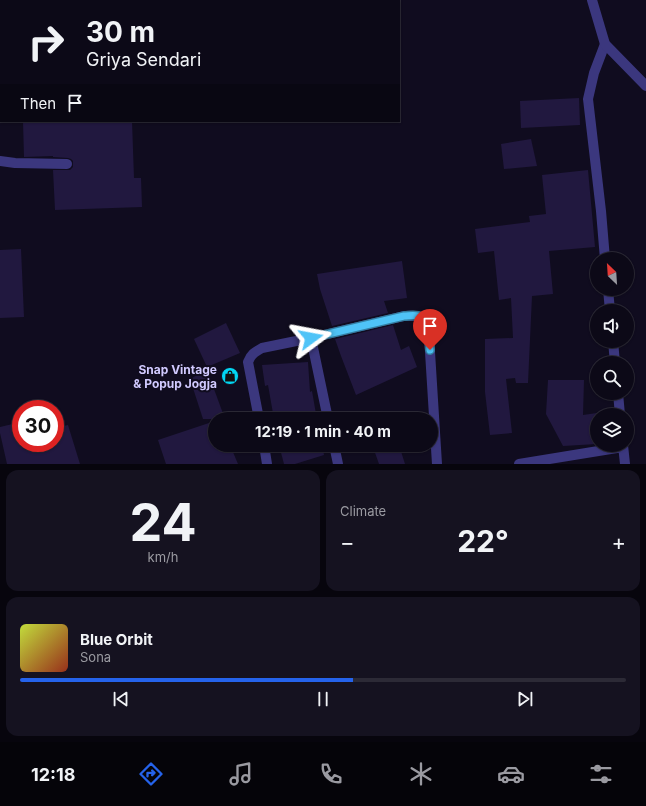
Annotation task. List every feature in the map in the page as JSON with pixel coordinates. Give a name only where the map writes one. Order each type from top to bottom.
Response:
[{"type":"street","points":[[592,0],[605,44],[646,86]]},
{"type":"street","points":[[604,252],[588,99],[594,73],[605,44]]},
{"type":"street","points":[[0,160],[15,163],[67,164]]},
{"type":"street","points":[[258,412],[248,362],[250,357],[255,352],[262,348],[404,316],[420,316],[424,319],[429,336],[437,464]]},
{"type":"street","points":[[311,338],[327,412]]},
{"type":"street","points":[[265,452],[267,464]]},
{"type":"street","points":[[335,452],[338,464]]},
{"type":"street","points":[[519,464],[590,452]]},
{"type":"street","points":[[624,452],[626,464]]},
{"type":"building","points":[[579,98],[580,125],[521,128],[520,101]]},
{"type":"building","points":[[23,122],[132,122],[134,178],[141,178],[142,207],[55,210],[53,170],[70,170],[73,167],[73,161],[68,158],[53,156],[24,157]]},
{"type":"building","points":[[531,139],[537,166],[504,169],[501,144]]},
{"type":"building","points":[[588,170],[595,247],[549,251],[553,294],[532,296],[528,383],[516,383],[515,378],[506,379],[512,433],[490,435],[485,392],[485,339],[513,338],[511,298],[499,300],[494,251],[478,253],[475,229],[530,222],[529,216],[546,214],[542,175]]},
{"type":"building","points":[[21,249],[24,317],[0,318],[0,250]]},
{"type":"building","points":[[402,261],[407,298],[384,301],[388,313],[332,326],[320,289],[317,274]]},
{"type":"building","points":[[226,323],[240,353],[207,367],[194,339]]},
{"type":"building","points":[[393,325],[401,350],[409,346],[417,367],[356,395],[335,339]]},
{"type":"building","points":[[308,362],[310,392],[312,391],[316,412],[273,412],[268,385],[265,386],[262,365]]},
{"type":"building","points":[[207,370],[222,412],[208,412],[208,419],[203,419],[190,379]]},
{"type":"building","points":[[548,380],[584,380],[583,415],[590,414],[590,444],[563,446],[546,414]]},
{"type":"building","points":[[208,423],[208,452],[233,452],[238,464],[166,464],[158,440]]},
{"type":"building","points":[[12,424],[12,452],[64,452],[64,426],[68,425],[80,464],[7,464],[0,427]]},
{"type":"building","points":[[281,452],[323,452],[324,455],[295,464],[284,464]]},
{"type":"building","points":[[375,452],[401,452],[405,464],[379,464]]},
{"type":"place","name":"Snap Vintage & Popup Jogja","points":[[230,376]]},
{"type":"route","points":[[311,338],[404,316],[420,316],[424,319],[427,327],[430,350]]}]
